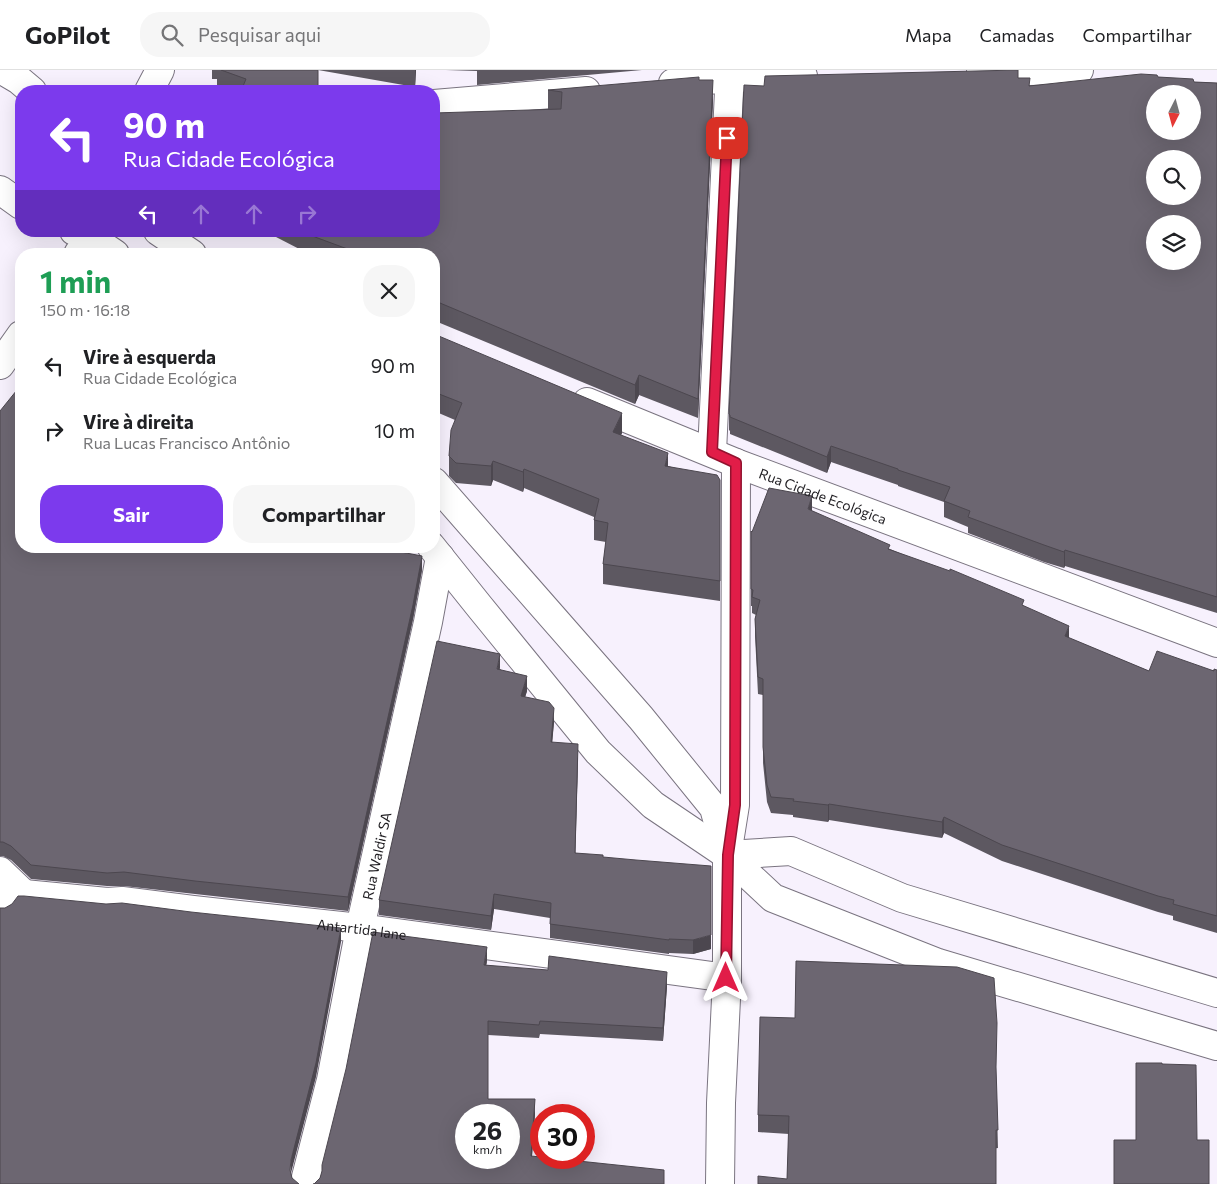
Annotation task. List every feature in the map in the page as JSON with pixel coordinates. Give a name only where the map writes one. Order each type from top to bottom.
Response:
[{"type":"street","points":[[2,70],[25,85]]},
{"type":"street","points":[[152,85],[160,70]]},
{"type":"street","points":[[961,72],[1079,70]]},
{"type":"street","points":[[651,85],[730,74],[826,76]]},
{"type":"street","points":[[720,1184],[728,855],[735,805],[724,458],[730,74]]},
{"type":"street","points":[[440,103],[611,89]]},
{"type":"street","points":[[0,190],[15,201]]},
{"type":"street","points":[[85,237],[104,248]]},
{"type":"street","points":[[167,237],[183,248]]},
{"type":"street","points":[[0,365],[15,344]]},
{"type":"street","name":"Rua Cidade Ecológica","points":[[569,394],[724,458],[1217,643]]},
{"type":"street","points":[[440,489],[641,718],[714,808],[728,855]]},
{"type":"street","name":"Rua Waldir SA","points":[[306,1184],[306,1177],[331,1080],[360,928],[428,622],[436,553]]},
{"type":"street","points":[[437,553],[598,752],[653,805],[728,855],[773,898],[947,966],[1217,1046]]},
{"type":"street","points":[[728,855],[791,851],[902,898],[1217,993]]},
{"type":"street","points":[[0,871],[24,894]]},
{"type":"street","points":[[0,907],[11,895],[24,894]]},
{"type":"street","name":"Antartida lane","points":[[24,894],[107,902],[122,901],[203,912],[360,928],[726,978]]},
{"type":"building","points":[[221,70],[318,70],[318,85],[244,85],[246,79]]},
{"type":"building","points":[[1018,70],[1018,78],[1030,78],[1029,86],[1141,74],[1193,79],[1194,82],[1217,83],[1217,597],[1065,550],[1064,552],[968,517],[970,511],[944,501],[950,487],[831,446],[827,457],[730,417],[744,85],[764,86],[765,76]]},
{"type":"building","points":[[699,77],[699,80],[713,80],[698,399],[639,375],[635,385],[440,303],[440,248],[345,248],[315,237],[440,237],[440,113],[561,109],[562,92],[548,90]]},
{"type":"building","points":[[440,337],[622,413],[613,432],[668,453],[665,466],[717,475],[720,480],[720,581],[603,564],[608,523],[594,520],[599,499],[524,469],[523,472],[493,461],[491,466],[456,463],[449,456],[451,430],[462,403],[440,394]]},
{"type":"building","points":[[15,392],[15,553],[406,553],[422,556],[413,605],[348,897],[124,872],[107,873],[31,865],[11,846],[0,842],[0,411]]},
{"type":"building","points":[[769,488],[812,496],[808,509],[890,545],[888,549],[950,571],[950,569],[1024,600],[1022,605],[1069,626],[1065,636],[1149,671],[1157,651],[1214,671],[1214,669],[1217,670],[1217,916],[1173,904],[1174,900],[1002,845],[944,817],[942,822],[771,797],[767,785],[763,747],[763,679],[758,677],[755,619],[760,600],[752,597],[753,590],[751,589],[751,531]]},
{"type":"building","points":[[437,641],[500,654],[497,669],[527,676],[521,696],[549,702],[554,708],[551,742],[578,744],[575,853],[711,866],[711,935],[693,940],[669,940],[550,924],[551,903],[494,894],[491,916],[379,900]]},
{"type":"building","points":[[18,896],[106,904],[122,903],[341,928],[316,1063],[291,1160],[290,1170],[292,1178],[299,1184],[0,1184],[0,908],[5,908],[12,904]]},
{"type":"building","points":[[373,932],[487,947],[484,965],[548,970],[549,956],[667,972],[663,1028],[540,1021],[539,1025],[488,1021],[488,1099],[535,1099],[535,1104],[530,1104],[530,1169],[595,1169],[595,1163],[664,1170],[664,1184],[314,1184],[320,1178],[322,1171],[346,1069]]},
{"type":"building","points":[[796,961],[957,967],[994,978],[997,1023],[998,1130],[996,1130],[996,1184],[758,1184],[758,1176],[787,1179],[789,1116],[758,1115],[760,1017],[795,1018]]},
{"type":"building","points":[[1136,1063],[1196,1065],[1197,1140],[1209,1140],[1209,1184],[1114,1184],[1114,1140],[1136,1140]]},
{"type":"route","points":[[726,978],[728,855],[735,805],[736,463],[712,452],[727,138]]}]
